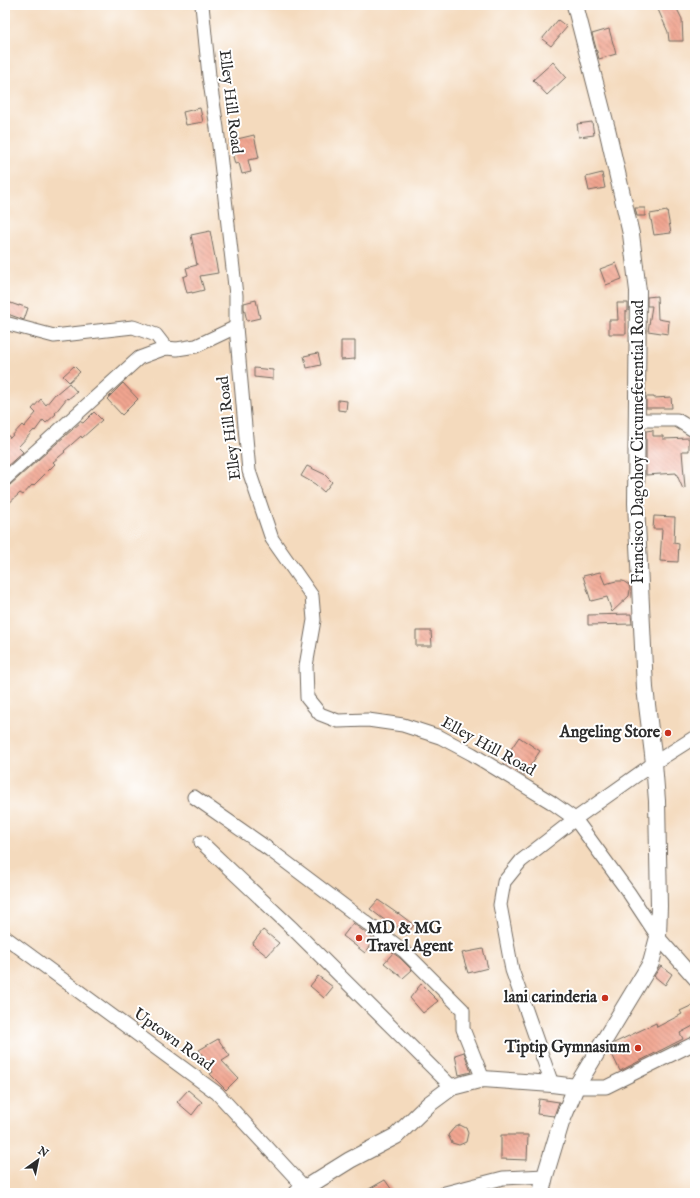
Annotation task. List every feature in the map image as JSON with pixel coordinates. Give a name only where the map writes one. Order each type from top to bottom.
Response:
[{"type":"main road","name":"Francisco Dagohoy Circumeferential Road","points":[[542,1193],[545,1176],[561,1123],[576,1087],[651,963],[658,937],[659,906],[657,808],[654,763],[644,688],[636,503],[638,291],[631,234],[608,133],[575,5]]},
{"type":"main road","points":[[301,1190],[350,1160],[396,1136],[429,1104],[452,1087],[482,1079],[576,1087]]},
{"type":"street","name":"Elley Hill Road","points":[[202,5],[209,76],[236,295],[236,327],[249,471],[272,539],[312,596],[314,620],[306,666],[308,698],[320,714],[338,721],[368,720],[403,725],[440,737],[472,754],[551,802],[575,819],[629,893],[658,937],[695,979]]},
{"type":"street","points":[[5,323],[54,336],[133,327],[156,334],[166,348]]},
{"type":"street","points":[[5,479],[138,358],[166,348],[177,349],[196,346],[236,327]]},
{"type":"street","points":[[636,420],[677,420],[695,431]]},
{"type":"street","points":[[552,1084],[512,970],[500,905],[504,882],[522,861],[575,819],[654,763],[695,737]]},
{"type":"street","points":[[194,797],[270,850],[404,951],[463,1010],[463,1029],[482,1079]]},
{"type":"street","points":[[201,842],[293,929],[452,1087]]},
{"type":"street","name":"Uptown Road","points":[[5,937],[217,1093],[301,1190]]},
{"type":"street","points":[[576,1087],[606,1087],[695,1043]]},
{"type":"street","points":[[445,1193],[503,1178],[545,1176]]},
{"type":"building","points":[[656,5],[675,5],[682,19],[683,41],[669,41],[668,32]]},
{"type":"building","points":[[558,20],[567,27],[551,46],[542,39]]},
{"type":"building","points":[[609,29],[616,54],[599,59],[592,34]]},
{"type":"building","points":[[553,62],[566,77],[547,95],[533,80]]},
{"type":"building","points":[[200,108],[203,122],[186,125],[183,112]]},
{"type":"building","points":[[592,122],[594,135],[579,137],[577,124]]},
{"type":"building","points":[[254,135],[259,158],[248,160],[251,172],[242,174],[239,163],[235,164],[229,141]]},
{"type":"building","points":[[602,173],[605,188],[589,191],[586,177]]},
{"type":"building","points":[[635,208],[645,208],[645,216],[637,216]]},
{"type":"building","points":[[667,211],[671,233],[654,235],[650,214]]},
{"type":"building","points":[[210,231],[218,273],[200,276],[204,290],[187,293],[183,277],[188,275],[186,268],[197,265],[191,235]]},
{"type":"building","points":[[616,263],[622,279],[606,285],[600,269]]},
{"type":"building","points":[[657,296],[658,319],[669,321],[668,334],[648,331],[652,306],[647,306],[647,297]]},
{"type":"building","points":[[256,300],[260,318],[247,321],[244,303]]},
{"type":"building","points":[[5,301],[28,308],[24,320],[5,313]]},
{"type":"building","points":[[617,303],[628,303],[628,311],[626,311],[626,334],[609,334],[609,320],[618,320]]},
{"type":"building","points":[[341,341],[355,341],[355,359],[341,360]]},
{"type":"building","points":[[318,353],[321,365],[307,368],[304,356]]},
{"type":"building","points":[[74,366],[80,372],[69,382],[63,376]]},
{"type":"building","points":[[254,368],[273,370],[273,379],[254,377]]},
{"type":"building","points":[[69,383],[77,392],[68,399],[67,398],[55,413],[56,414],[46,423],[43,420],[35,431],[34,430],[18,447],[23,452],[5,468],[5,432],[10,438],[22,425],[24,427],[36,413],[32,409],[41,399],[46,405],[55,394]]},
{"type":"building","points":[[123,383],[138,399],[122,415],[107,399]]},
{"type":"building","points":[[646,397],[671,397],[672,408],[646,408]]},
{"type":"building","points":[[338,400],[347,401],[346,411],[338,410]]},
{"type":"building","points":[[94,412],[102,420],[82,438],[81,436],[64,451],[65,452],[53,462],[55,464],[23,495],[20,493],[5,507],[5,487],[10,485]]},
{"type":"building","points":[[653,430],[653,436],[663,436],[663,439],[689,438],[689,451],[682,451],[685,488],[683,489],[676,473],[646,475],[646,431]]},
{"type":"building","points":[[307,466],[324,474],[332,482],[324,492],[315,484],[301,476]]},
{"type":"building","points":[[654,516],[675,517],[674,543],[679,544],[678,562],[660,561],[662,529],[653,529]]},
{"type":"building","points":[[600,572],[605,584],[623,581],[629,585],[629,596],[612,612],[607,597],[591,601],[583,576]]},
{"type":"building","points":[[631,614],[632,624],[588,625],[588,615]]},
{"type":"building","points":[[416,631],[431,631],[432,646],[416,646]]},
{"type":"building","points":[[519,737],[540,751],[524,775],[503,761]]},
{"type":"building","points":[[378,900],[414,925],[407,935],[370,909]]},
{"type":"building","points":[[353,923],[375,940],[365,953],[343,936]]},
{"type":"building","points":[[263,930],[279,943],[267,956],[252,944]]},
{"type":"building","points":[[483,949],[488,968],[468,973],[462,953]]},
{"type":"building","points":[[393,953],[412,970],[403,978],[384,963]]},
{"type":"building","points":[[661,966],[672,974],[665,985],[654,976]]},
{"type":"building","points":[[318,976],[333,987],[324,998],[310,986]]},
{"type":"building","points":[[421,984],[438,1001],[423,1013],[410,998]]},
{"type":"building","name":"Tiptip Gymnasium","points":[[695,1004],[695,1025],[680,1033],[683,1039],[620,1071],[610,1050],[614,1043],[656,1023],[657,1027],[682,1014],[680,1011]]},
{"type":"building","points":[[218,1039],[230,1056],[222,1061],[238,1078],[226,1090],[210,1074],[213,1072],[199,1050]]},
{"type":"building","points":[[464,1052],[471,1072],[459,1075],[455,1055]]},
{"type":"building","points":[[188,1090],[202,1102],[192,1115],[177,1102]]},
{"type":"building","points":[[539,1099],[559,1102],[554,1116],[537,1114]]},
{"type":"building","points":[[460,1125],[466,1128],[468,1133],[466,1142],[459,1145],[452,1143],[448,1135],[454,1128]]},
{"type":"building","points":[[501,1135],[528,1135],[527,1160],[501,1159]]},
{"type":"building","points":[[385,1180],[394,1193],[362,1193]]},
{"type":"place","name":"Angeling Store","points":[[668,733]]},
{"type":"place","name":"MD & MG Travel Agent","points":[[359,938]]},
{"type":"place","name":"lani carinderia","points":[[605,998]]},
{"type":"place","name":"Tiptip Gymnasium","points":[[638,1048]]}]
